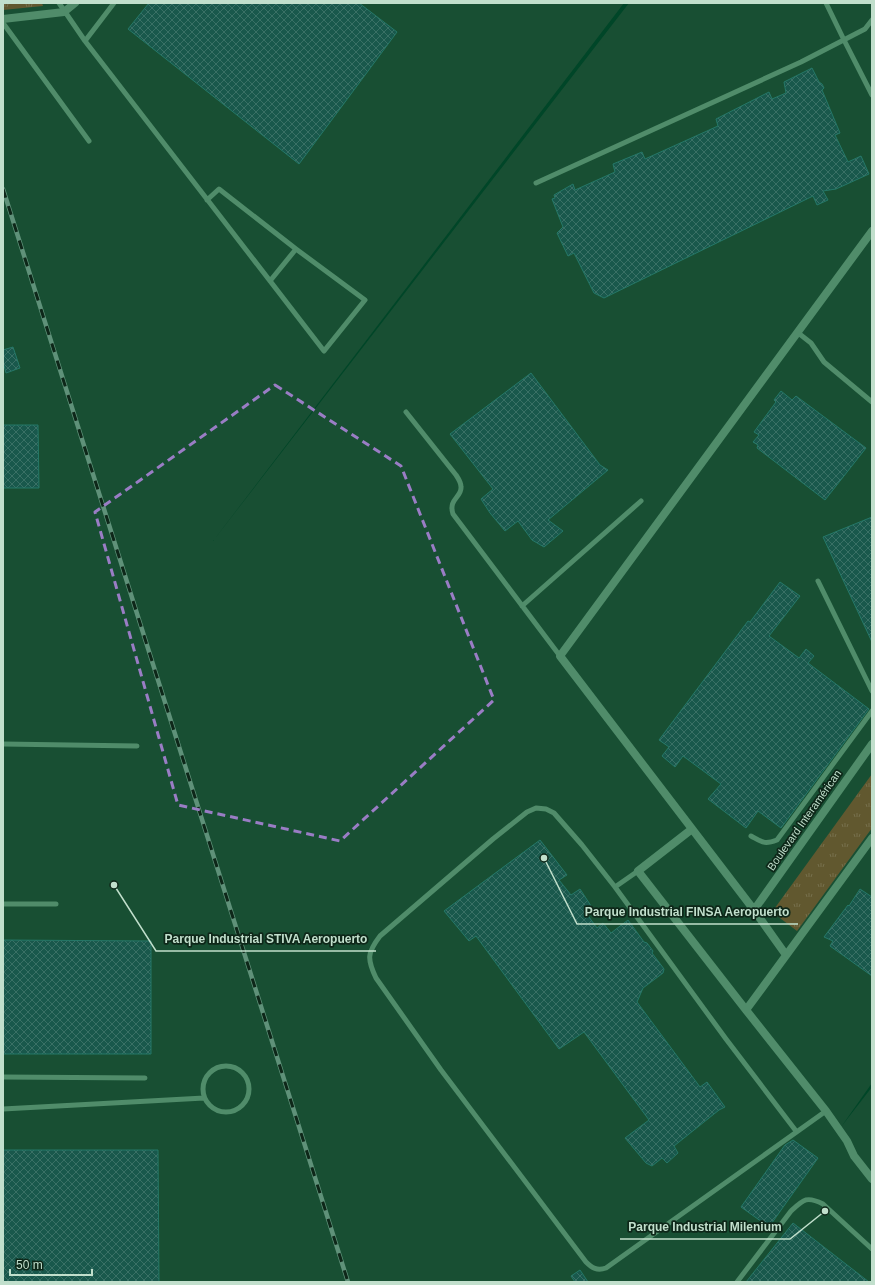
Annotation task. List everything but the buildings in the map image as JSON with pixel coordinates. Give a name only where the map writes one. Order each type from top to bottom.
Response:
[{"type":"street","points":[[3,19],[64,12],[75,3]]},
{"type":"street","points":[[786,955],[754,910],[560,656],[872,231]]},
{"type":"street","name":"Boulevard Interamérican","points":[[754,910],[872,744]]},
{"type":"street","points":[[692,829],[638,871],[826,1111],[847,1141],[854,1156],[872,1179]]},
{"type":"street","points":[[746,1010],[872,838]]},
{"type":"lane","points":[[59,3],[85,41],[207,200],[324,351],[365,300],[219,189],[207,200]]},
{"type":"lane","points":[[85,41],[114,3]]},
{"type":"lane","points":[[826,3],[872,95]]},
{"type":"lane","points":[[536,184],[801,62],[866,29],[872,20]]},
{"type":"lane","points":[[3,23],[89,141]]},
{"type":"lane","points":[[270,281],[296,249]]},
{"type":"lane","points":[[797,332],[811,343],[824,362],[872,402]]},
{"type":"lane","points":[[406,412],[460,481],[460,491],[451,508],[453,514],[560,656]]},
{"type":"lane","points":[[522,606],[641,501]]},
{"type":"lane","points":[[818,581],[872,691]]},
{"type":"lane","points":[[752,836],[764,843],[777,840],[872,711]]},
{"type":"lane","points":[[3,744],[137,746]]},
{"type":"lane","points":[[796,1131],[726,1039],[615,887],[554,813],[546,809],[536,808],[527,812],[493,839],[380,936],[372,946],[369,955],[370,966],[376,978],[441,1070],[586,1262],[595,1269],[601,1270],[606,1268],[826,1111]]},
{"type":"lane","points":[[615,887],[638,871]]},
{"type":"lane","points":[[3,904],[56,904]]},
{"type":"lane","points":[[218,1067],[234,1067],[246,1078],[249,1085],[248,1097],[241,1107],[234,1111],[227,1113],[219,1112],[212,1108],[204,1098],[202,1089],[204,1082],[212,1070],[218,1067]]},
{"type":"lane","points":[[3,1076],[145,1078]]},
{"type":"lane","points":[[3,1109],[204,1098]]},
{"type":"lane","points":[[737,1282],[791,1211],[807,1199],[814,1199],[823,1204],[872,1249]]},
{"type":"highlighted area","points":[[275,385],[401,466],[494,700],[340,841],[178,805],[95,512]]},
{"type":"shaded area","points":[[3,3],[624,3],[213,541],[629,3],[872,3],[872,1083],[841,1127],[872,1087],[872,1282],[3,1282]]},
{"type":"green space","points":[[3,3],[42,3],[43,6],[3,10]]},
{"type":"green space","points":[[872,774],[872,828],[797,931],[772,912]]},
{"type":"railway","points":[[3,189],[348,1282]]},
{"type":"place","name":"Parque Industrial FINSA Aeropuerto","points":[[544,858]]},
{"type":"place","name":"Parque Industrial STIVA Aeropuerto","points":[[114,885]]},
{"type":"place","name":"Parque Industrial Milenium","points":[[825,1211]]}]
